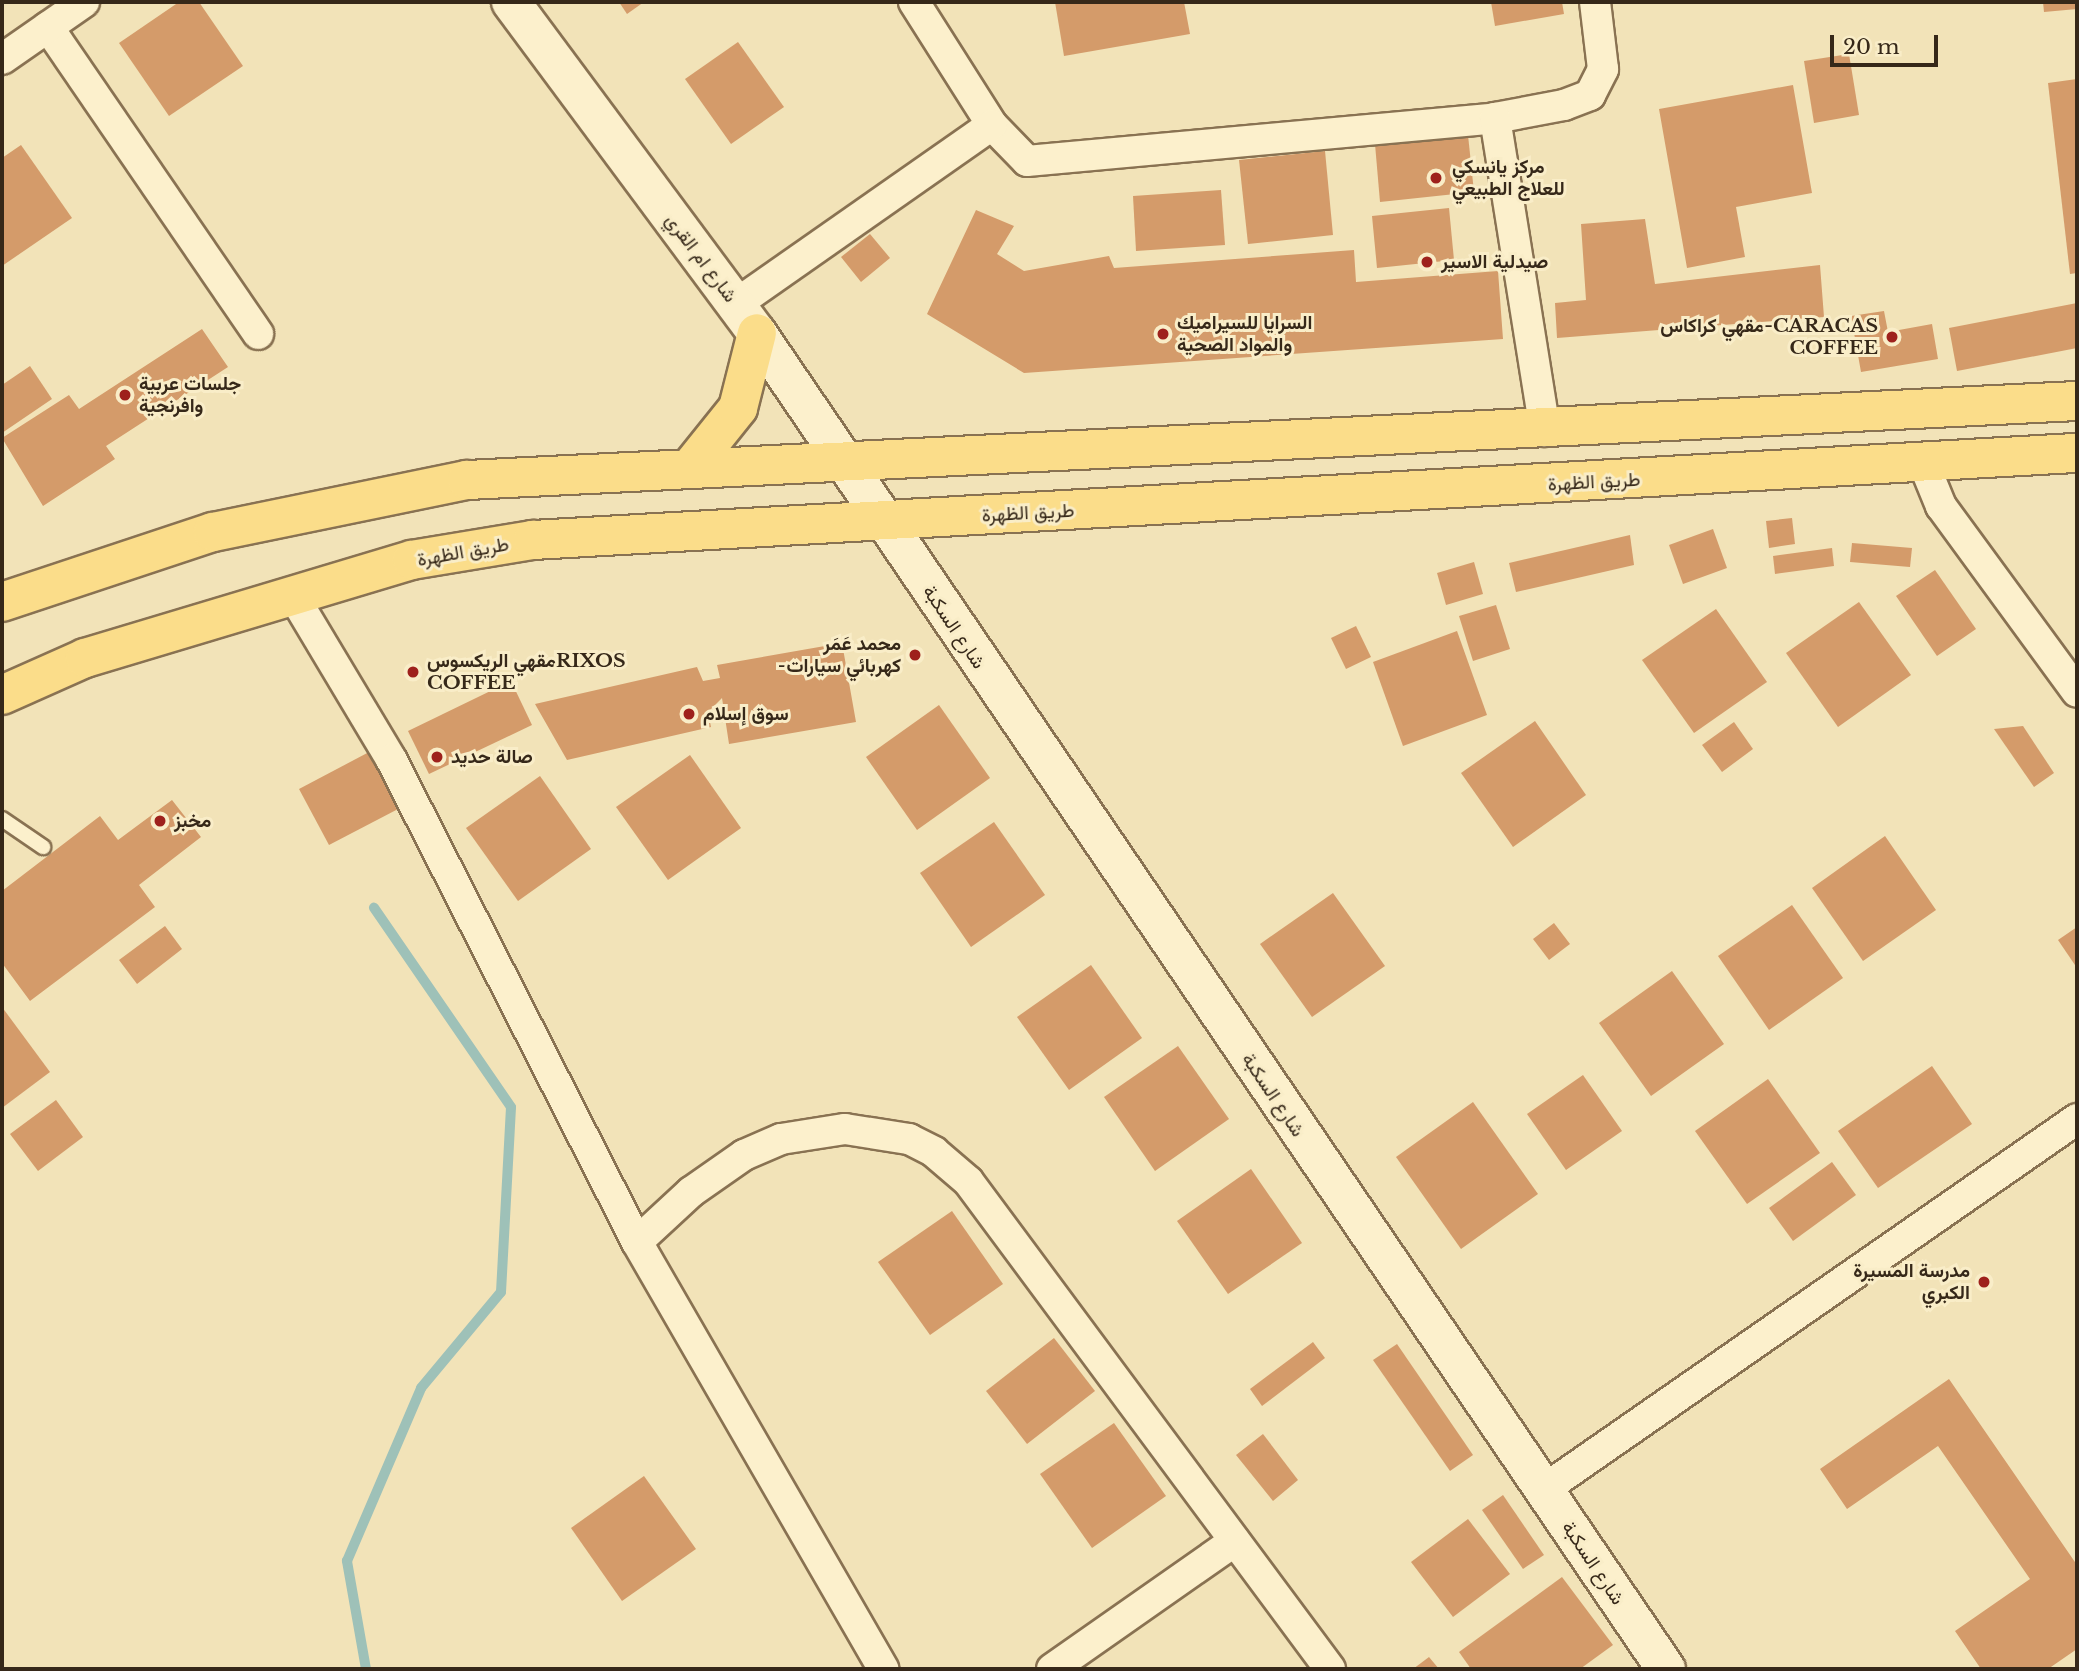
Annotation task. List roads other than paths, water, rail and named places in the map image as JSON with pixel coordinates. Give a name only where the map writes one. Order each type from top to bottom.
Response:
[{"type":"main road","name":"شارع ام القري","points":[[511,2],[746,319],[882,521]]},
{"type":"main road","points":[[690,468],[738,408],[746,319]]},
{"type":"main road","points":[[2,602],[213,532],[367,496],[467,480],[842,460],[1545,431],[2077,401]]},
{"type":"main road","name":"طريق الظهرة","points":[[2,695],[85,659],[412,560],[533,540],[2077,453]]},
{"type":"main road","name":"شارع السكبة","points":[[882,521],[1666,1669]]},
{"type":"street","points":[[2,59],[84,2]]},
{"type":"street","points":[[914,2],[992,125],[1027,161],[1495,118],[1590,95],[1603,69],[1595,2]]},
{"type":"street","points":[[48,27],[258,334]]},
{"type":"street","points":[[1495,118],[1545,431]]},
{"type":"street","points":[[746,319],[992,125]]},
{"type":"street","points":[[1923,463],[1941,506],[2077,692]]},
{"type":"street","points":[[294,597],[391,759],[637,1242],[884,1669]]},
{"type":"street","points":[[1543,1490],[2077,1119]]},
{"type":"street","points":[[637,1242],[691,1192],[744,1155],[781,1139],[845,1129],[909,1139],[968,1181],[1330,1669]]},
{"type":"street","points":[[1052,1669],[1235,1541]]},
{"type":"lane","points":[[2,819],[43,847]]},
{"type":"waterway","points":[[366,1669],[347,1561],[421,1388],[501,1292],[511,1107],[374,908]]},
{"type":"place","name":"مركز يانسكي للعلاج الطبيعي","points":[[1436,178]]},
{"type":"place","name":"صيدلية الاسير","points":[[1427,262]]},
{"type":"place","name":"السرايا للسيراميك والمواد الصحية","points":[[1163,334]]},
{"type":"place","name":"مقهي كراكاس-CARACAS COFFEE","points":[[1892,337]]},
{"type":"place","name":"جلسات عربية وافرنجية","points":[[125,395]]},
{"type":"place","name":"محمد عَمَر -كهربائي سيارات","points":[[915,655]]},
{"type":"place","name":"مقهي الريكسوسRIXOS COFFEE","points":[[413,672]]},
{"type":"place","name":"سوق إسلام","points":[[689,714]]},
{"type":"place","name":"صالة حديد","points":[[437,757]]},
{"type":"place","name":"مخبز","points":[[160,821]]},
{"type":"place","name":"مدرسة المسيرة الكبري","points":[[1984,1282]]}]
